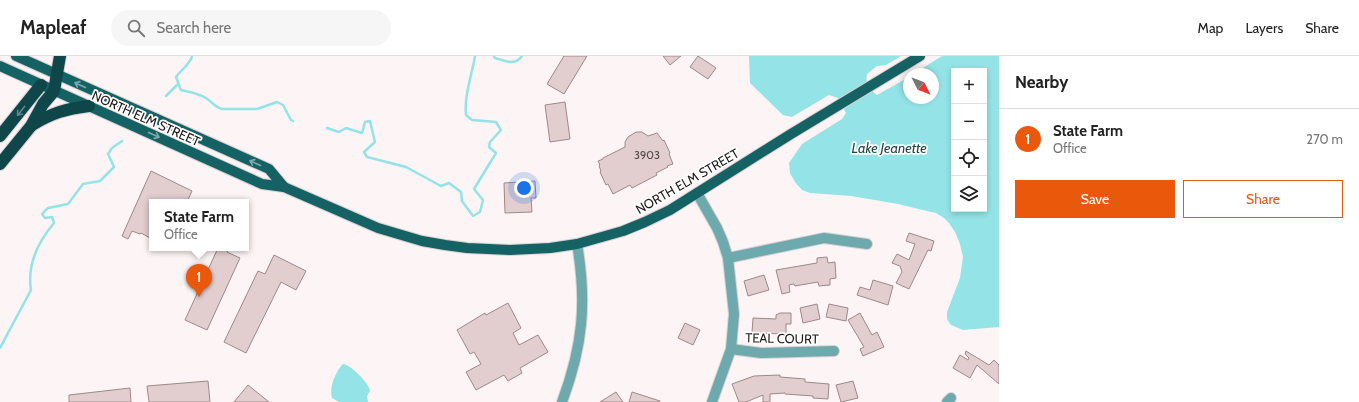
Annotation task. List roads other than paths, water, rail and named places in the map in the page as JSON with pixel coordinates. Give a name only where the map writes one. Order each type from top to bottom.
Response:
[{"type":"highway","points":[[0,164],[31,126],[43,104],[54,91],[60,56]]},
{"type":"highway","points":[[0,136],[41,85]]},
{"type":"highway","points":[[31,126],[44,117],[60,111],[88,106]]},
{"type":"main road","name":"NORTH ELM STREET","points":[[16,56],[269,169],[284,186]]},
{"type":"main road","name":"NORTH ELM STREET","points":[[0,66],[262,184],[284,186],[378,228],[422,241],[455,247],[490,250],[532,249],[577,244],[601,238],[645,222],[670,210],[833,108],[920,56]]},
{"type":"street","points":[[697,193],[717,228],[728,258],[734,314],[731,349],[712,402]]},
{"type":"street","points":[[728,258],[824,238],[867,244]]},
{"type":"street","points":[[562,402],[576,358],[582,323],[583,290],[577,244]]},
{"type":"street","name":"TEAL COURT","points":[[731,349],[761,353],[834,351]]},
{"type":"water","name":"Lake Jeanette","points":[[749,56],[901,56],[886,65],[877,66],[867,74],[867,83],[870,88],[877,95],[903,80],[903,104],[939,104],[939,68],[923,68],[942,56],[999,56],[999,327],[963,330],[951,325],[947,319],[947,312],[960,278],[963,257],[955,232],[944,218],[936,213],[898,204],[851,196],[810,193],[802,190],[795,182],[790,173],[789,163],[802,144],[842,119],[846,113],[838,98],[829,95],[792,117],[783,115],[750,83]]},
{"type":"water","points":[[343,364],[355,371],[367,384],[370,391],[367,396],[368,402],[339,402],[332,398],[331,390],[333,380],[337,371]]},
{"type":"waterway","points":[[192,56],[188,64],[176,77],[181,90],[203,96],[222,109],[257,109],[277,102],[283,105],[293,121]]},
{"type":"waterway","points":[[327,128],[339,132],[346,128],[362,133],[365,122],[370,121],[375,142],[364,152],[367,157],[406,167],[441,186],[449,183],[461,192],[462,201],[473,216],[480,212],[483,200],[474,189],[496,153],[489,147],[490,142],[501,130],[496,122],[472,120],[466,115],[467,93],[475,56]]},
{"type":"waterway","points":[[494,56],[495,58],[510,62],[516,61],[522,56]]},
{"type":"waterway","points":[[166,96],[178,84]]},
{"type":"waterway","points":[[0,348],[31,290],[30,281],[32,263],[35,254],[43,238],[54,223],[52,217],[45,218],[42,214],[48,208],[68,204],[83,184],[100,181],[114,167],[108,154],[112,148],[122,141]]},
{"type":"place","name":"State Farm","points":[[199,297]]}]
